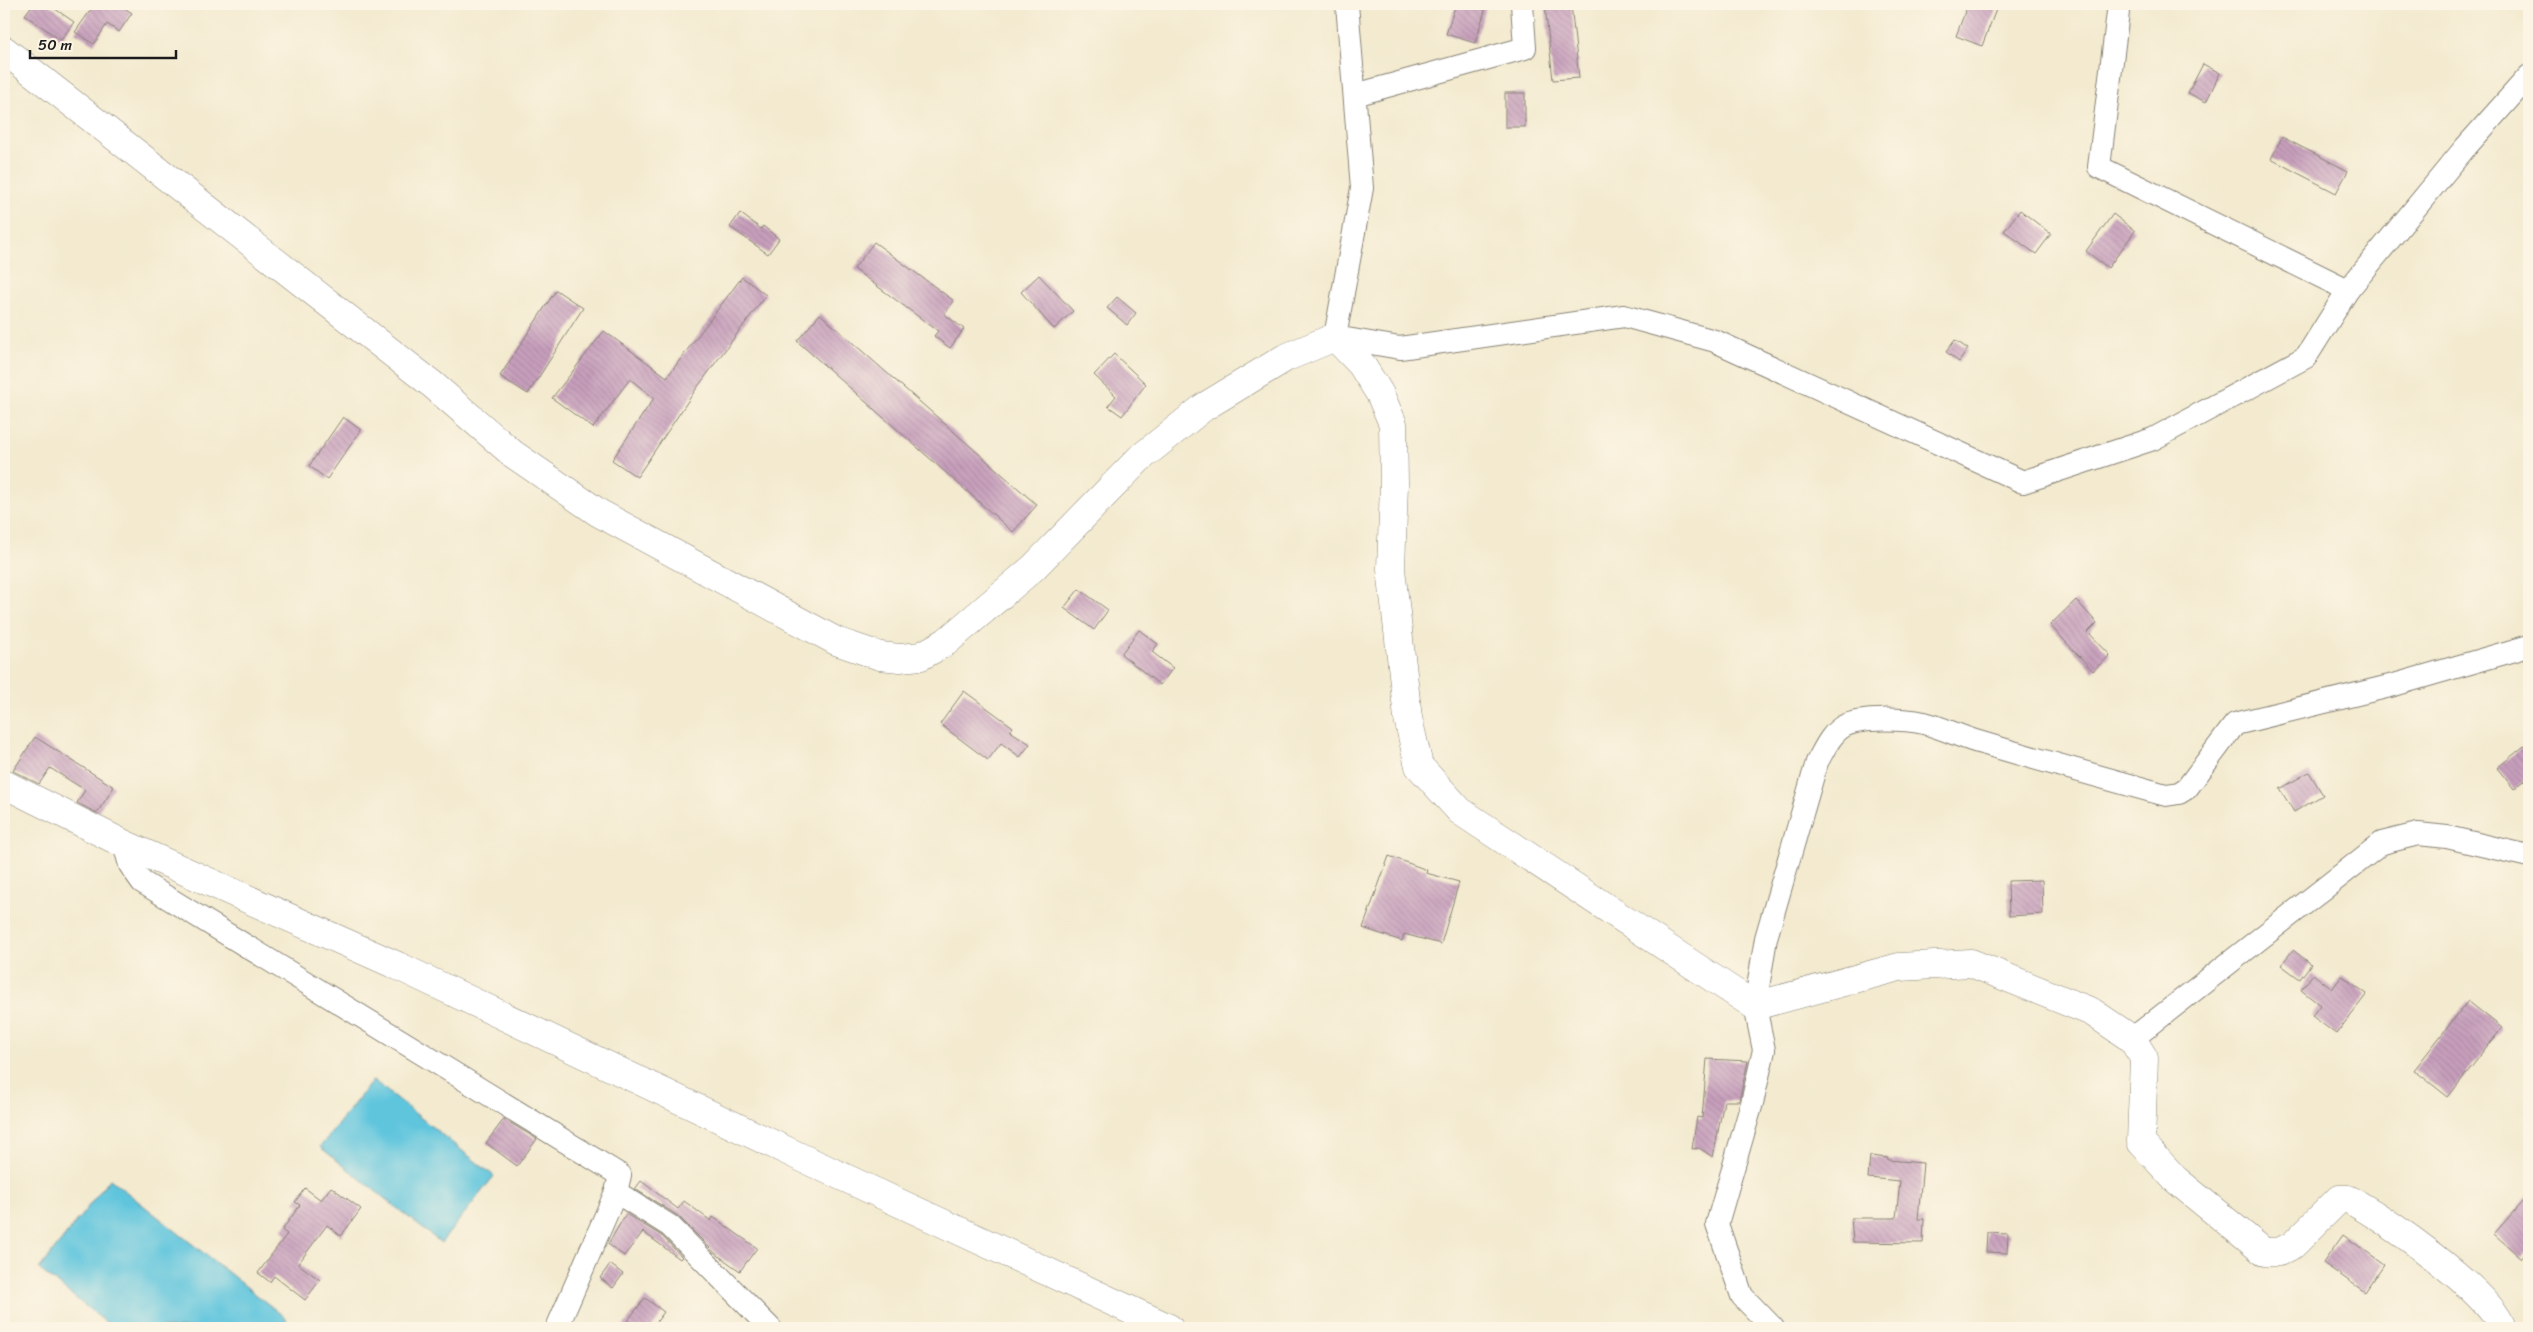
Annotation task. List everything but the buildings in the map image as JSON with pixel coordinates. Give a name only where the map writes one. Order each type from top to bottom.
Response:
[{"type":"street","points":[[1335,337],[1362,188],[1347,4]]},
{"type":"street","points":[[1355,95],[1525,48],[1522,4]]},
{"type":"street","points":[[2119,4],[2099,167],[2348,290]]},
{"type":"street","points":[[4,50],[433,385],[514,454],[599,513],[836,641],[880,656],[900,658],[921,656],[946,642],[1033,568],[1139,459],[1204,407],[1285,358],[1335,337],[1400,348],[1624,316],[1715,342],[2023,482],[2153,439],[2306,357],[2348,290],[2464,149],[2529,76]]},
{"type":"street","points":[[1335,337],[1361,364],[1380,394],[1393,424],[1394,484],[1391,569],[1408,718],[1420,766],[1460,811],[1755,1006],[1899,967],[1972,963],[2092,1012],[2132,1039],[2144,1058],[2141,1142],[2175,1179],[2264,1252],[2280,1252],[2293,1245],[2339,1199],[2348,1199],[2439,1259],[2495,1314],[2502,1328]]},
{"type":"street","points":[[1773,1328],[1742,1296],[1717,1224],[1752,1103],[1764,1050],[1755,1006],[1766,938],[1817,762],[1832,737],[1844,726],[1895,720],[1924,724],[1974,741],[2166,795],[2179,793],[2187,788],[2236,724],[2394,685],[2529,646]]},
{"type":"street","points":[[4,784],[124,844],[398,966],[798,1156],[1168,1328]]},
{"type":"street","points":[[2132,1039],[2382,843],[2418,834],[2447,837],[2529,856]]},
{"type":"street","points":[[124,844],[130,865],[142,882],[620,1175],[616,1192],[557,1328]]},
{"type":"street","points":[[616,1192],[670,1226],[770,1328]]},
{"type":"water","points":[[373,1080],[494,1176],[441,1243],[320,1147]]},
{"type":"water","points":[[110,1179],[287,1319],[280,1328],[113,1328],[39,1269]]}]
